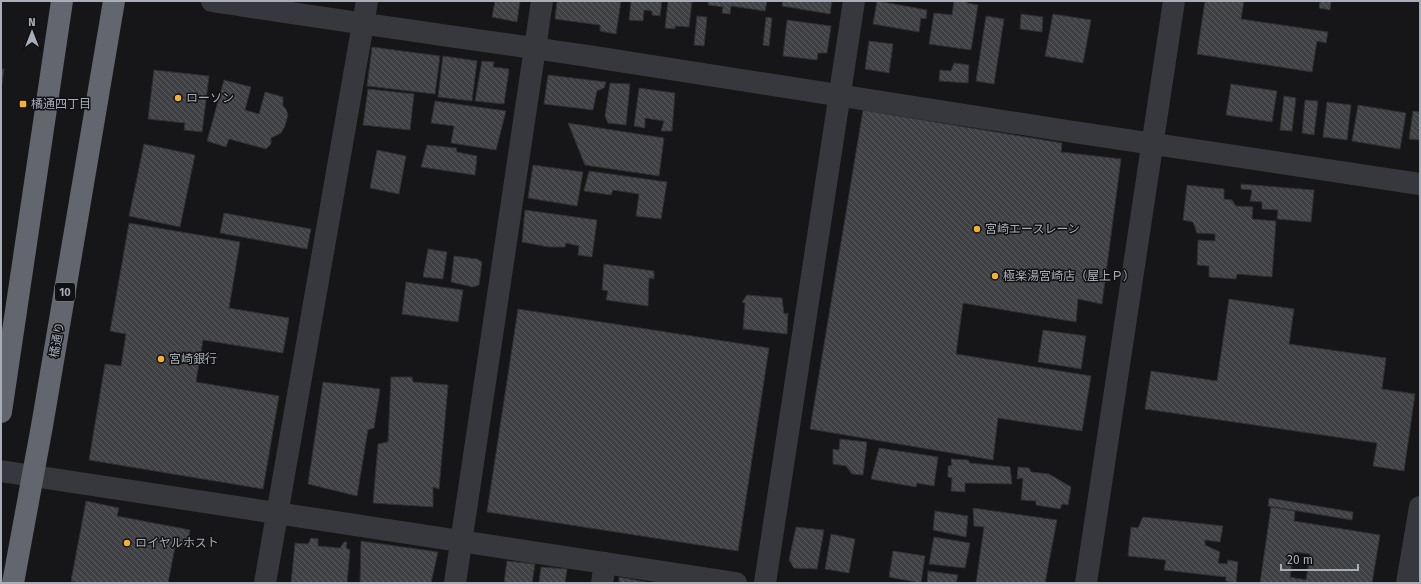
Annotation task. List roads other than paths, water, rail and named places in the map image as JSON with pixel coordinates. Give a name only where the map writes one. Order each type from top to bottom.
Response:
[{"type":"highway","points":[[1,412],[62,1]]},
{"type":"highway","name":"橘通り","points":[[13,583],[34,476],[114,1]]},
{"type":"street","points":[[212,1],[363,25],[536,48],[1152,145],[1420,184]]},
{"type":"street","points":[[265,583],[368,1]]},
{"type":"street","points":[[455,583],[542,1]]},
{"type":"street","points":[[765,583],[854,1]]},
{"type":"street","points":[[1086,583],[1174,1]]},
{"type":"street","points":[[1,471],[461,540],[604,573],[736,583]]},
{"type":"street","points":[[1407,583],[1420,507]]},
{"type":"place","name":"ローソン","points":[[178,98]]},
{"type":"place","name":"橘通四丁目","points":[[23,104]]},
{"type":"place","name":"宮崎エースレーン","points":[[977,229]]},
{"type":"place","name":"極楽湯宮崎店（屋上Ｐ）","points":[[995,276]]},
{"type":"place","name":"宮崎銀行","points":[[161,359]]},
{"type":"place","name":"ロイヤルホスト","points":[[127,543]]}]
